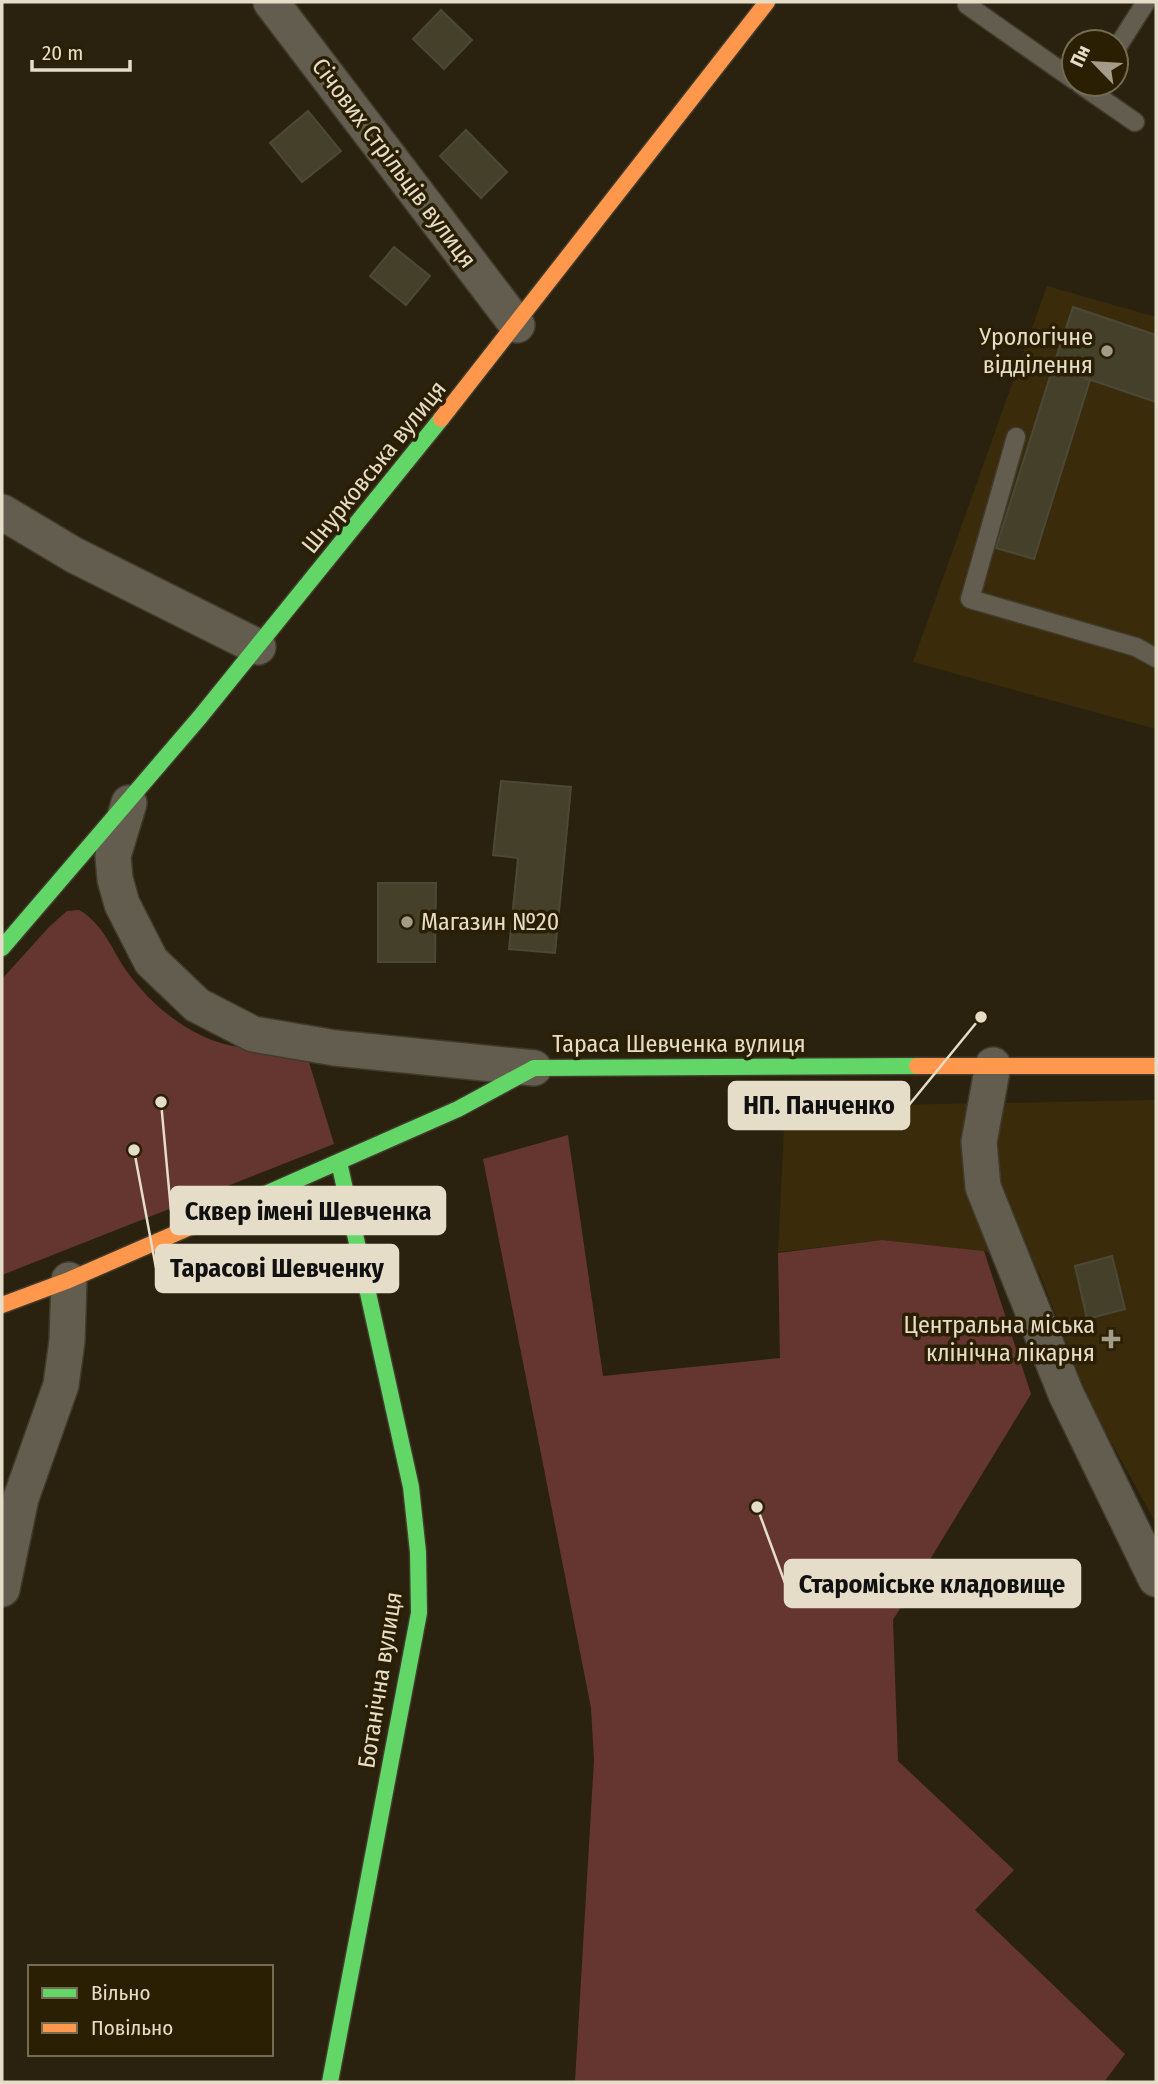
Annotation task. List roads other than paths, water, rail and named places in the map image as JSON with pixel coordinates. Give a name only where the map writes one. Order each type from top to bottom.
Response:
[{"type":"street","name":"Січових Стрільців вулиця","points":[[271,2],[517,325]]},
{"type":"street","name":"Шнурковська вулиця","points":[[2,948],[129,803],[258,647],[517,325],[766,2]]},
{"type":"street","points":[[2,512],[74,555],[258,647]]},
{"type":"street","points":[[129,803],[113,856],[122,904],[151,961],[197,1005],[253,1034],[335,1048],[534,1068]]},
{"type":"street","points":[[993,1065],[978,1142],[984,1187],[1066,1394],[1156,1579]]},
{"type":"street","name":"Тараса Шевченка вулиця","points":[[2,1305],[69,1280],[458,1109],[534,1068],[1156,1066]]},
{"type":"street","name":"Ботанічна вулиця","points":[[330,2082],[419,1613],[418,1552],[411,1487],[339,1162]]},
{"type":"street","points":[[2,1589],[21,1498],[61,1385],[67,1341],[69,1280]]},
{"type":"lane","points":[[969,2],[967,5],[1060,70]]},
{"type":"lane","points":[[1129,28],[1146,2]]},
{"type":"lane","points":[[1104,98],[1135,122]]},
{"type":"lane","points":[[1016,437],[970,599],[1136,647],[1156,659]]},
{"type":"place","name":"Урологічне відділення","points":[[1107,351]]},
{"type":"place","name":"Магазин №20","points":[[407,922]]},
{"type":"place","name":"НП. Панченко","points":[[981,1017]]},
{"type":"place","name":"Сквер імені Шевченка","points":[[161,1102]]},
{"type":"place","name":"Тарасові Шевченку","points":[[134,1150]]},
{"type":"place","name":"Центральна міська клінічна лікарня","points":[[1111,1339]]},
{"type":"place","name":"Староміське кладовище","points":[[757,1507]]}]
